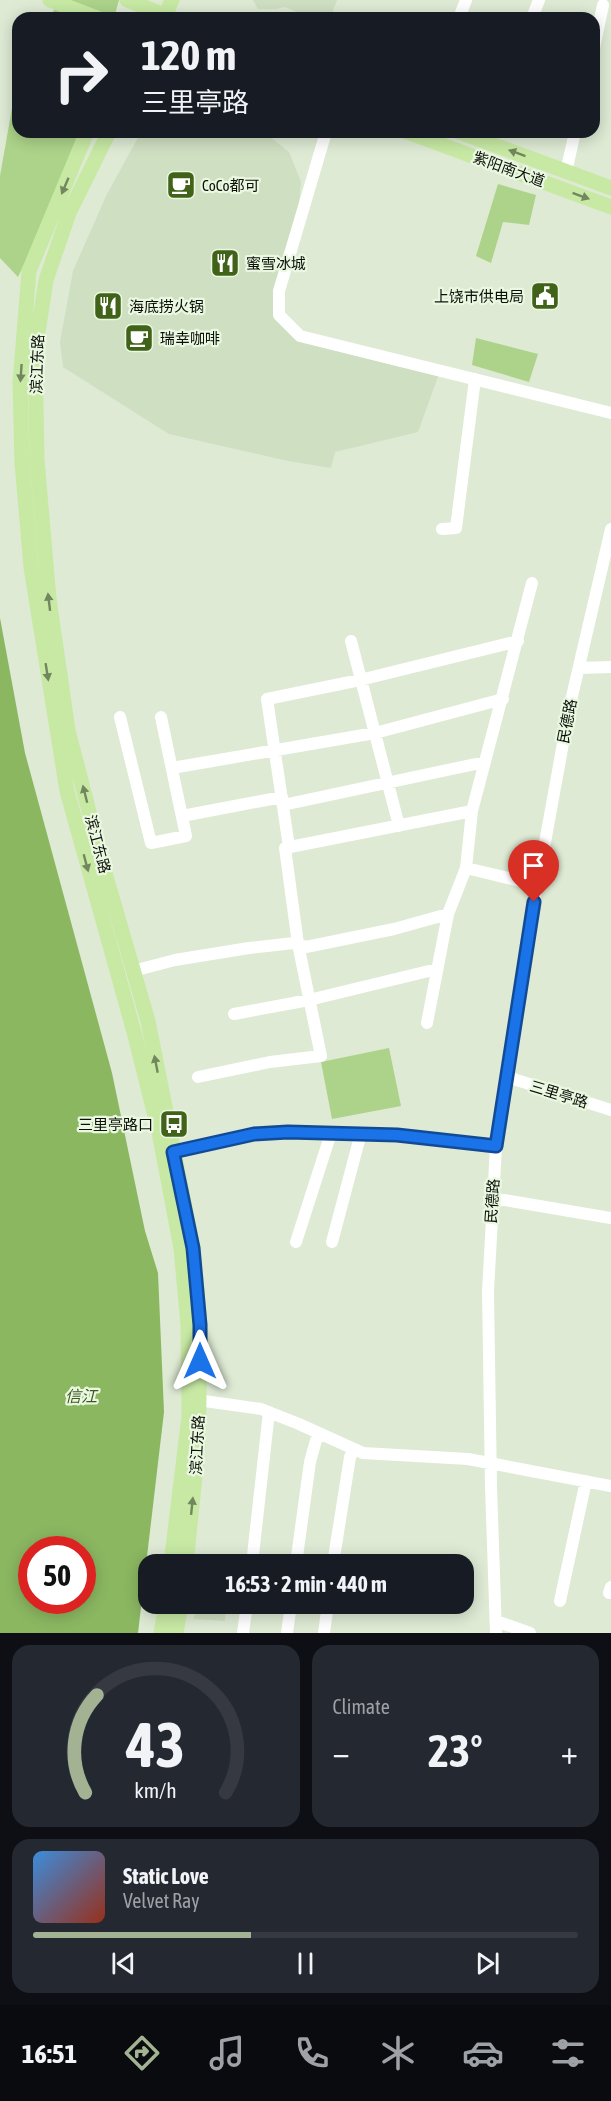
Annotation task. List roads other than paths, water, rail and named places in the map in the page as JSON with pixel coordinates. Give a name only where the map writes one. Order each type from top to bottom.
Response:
[{"type":"main road","points":[[50,0],[82,12]]},
{"type":"main road","points":[[127,0],[143,8]]},
{"type":"main road","name":"滨江东路","points":[[84,138],[29,271],[20,383],[22,463],[32,567],[67,791],[193,1248],[200,1325],[194,1400],[198,1447],[187,1554]]},
{"type":"main road","name":"滨江东路","points":[[106,138],[69,213],[46,280],[35,352],[37,460],[49,599],[68,730],[103,866],[148,1021],[168,1153]]},
{"type":"main road","name":"紫阳南大道","points":[[423,138],[611,207]]},
{"type":"main road","name":"紫阳南大道","points":[[487,138],[566,172],[611,188]]},
{"type":"main road","name":"滨江东路","points":[[172,1554],[189,1416],[194,1400]]},
{"type":"main road","points":[[161,1633],[164,1614]]},
{"type":"main road","points":[[176,1633],[179,1614]]},
{"type":"street","points":[[600,19],[603,5]]},
{"type":"street","points":[[324,138],[279,291],[279,315],[300,336],[611,413]]},
{"type":"street","points":[[566,172],[574,138]]},
{"type":"street","points":[[442,530],[456,528],[475,379]]},
{"type":"street","name":"民德路","points":[[496,1627],[488,1291],[496,1146],[537,885],[570,705],[611,528]]},
{"type":"street","points":[[427,1023],[448,914],[466,868],[472,811],[532,583]]},
{"type":"street","points":[[351,641],[399,826]]},
{"type":"street","points":[[289,847],[267,699],[360,680],[518,641]]},
{"type":"street","points":[[579,668],[611,667]]},
{"type":"street","points":[[172,768],[375,733],[503,699]]},
{"type":"street","points":[[120,717],[151,843],[186,836],[161,717]]},
{"type":"street","points":[[182,816],[388,783],[485,762]]},
{"type":"street","points":[[198,1077],[270,1062],[321,1056],[298,944],[285,848],[472,811]]},
{"type":"street","points":[[466,868],[537,885]]},
{"type":"street","points":[[133,971],[175,960],[249,948],[294,943],[306,947],[394,929],[448,914]]},
{"type":"street","points":[[234,1014],[309,1000],[437,969]]},
{"type":"street","name":"三里亭路","points":[[507,1077],[611,1110]]},
{"type":"street","points":[[168,1153],[254,1134],[288,1132],[397,1135],[496,1146]]},
{"type":"street","points":[[296,1242],[331,1133]]},
{"type":"street","points":[[332,1242],[361,1133]]},
{"type":"street","points":[[492,1198],[611,1218]]},
{"type":"street","points":[[194,1400],[261,1409],[363,1453],[468,1459],[611,1486]]},
{"type":"street","points":[[253,1554],[269,1412]]},
{"type":"street","points":[[297,1554],[310,1462],[318,1433]]},
{"type":"street","points":[[334,1554],[341,1508],[354,1449]]},
{"type":"street","points":[[560,1601],[586,1481]]},
{"type":"street","points":[[243,1633],[246,1614]]},
{"type":"street","points":[[287,1633],[290,1614]]},
{"type":"street","points":[[324,1633],[327,1614]]},
{"type":"street","points":[[496,1627],[530,1633]]},
{"type":"water","name":"信江","points":[[0,618],[25,753],[112,1073],[145,1231],[158,1273],[164,1412],[147,1554],[138,1554],[138,1614],[140,1614],[138,1633],[0,1633]]},
{"type":"place","name":"CoCo都可","points":[[181,185]]},
{"type":"place","name":"蜜雪冰城","points":[[225,263]]},
{"type":"place","name":"上饶市供电局","points":[[545,296]]},
{"type":"place","name":"海底捞火锅","points":[[108,306]]},
{"type":"place","name":"瑞幸咖啡","points":[[139,338]]},
{"type":"place","name":"三里亭路口","points":[[174,1124]]}]
